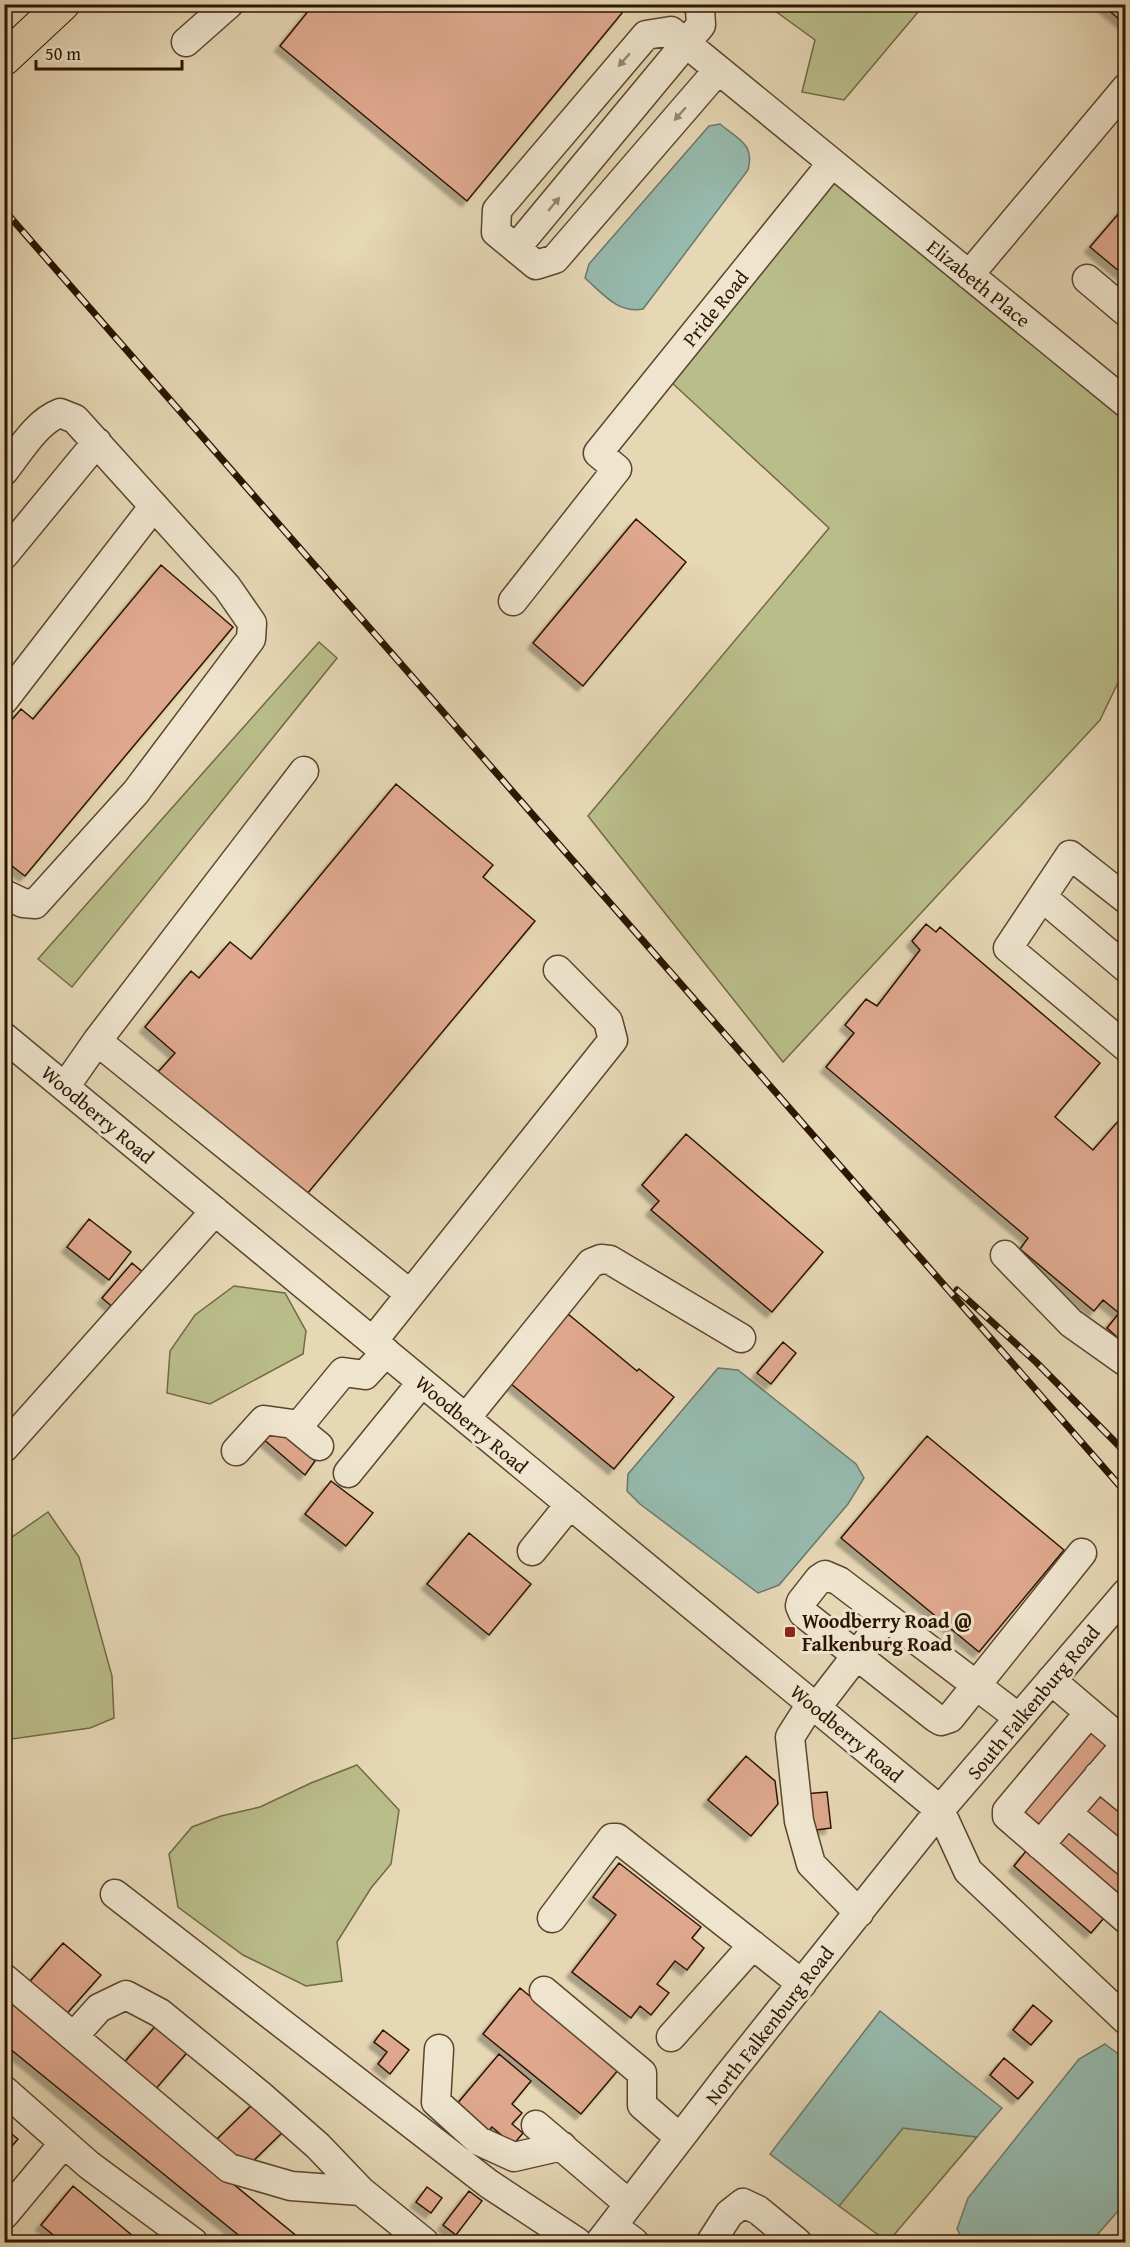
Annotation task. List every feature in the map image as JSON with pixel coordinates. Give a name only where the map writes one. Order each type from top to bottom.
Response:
[{"type":"highway","points":[[4,59],[63,4]]},
{"type":"street","points":[[186,42],[228,4]]},
{"type":"street","points":[[697,4],[700,9],[701,25],[687,45],[516,248],[536,265],[555,259],[718,70]]},
{"type":"street","name":"Elizabeth Place","points":[[516,248],[496,232],[496,210],[646,35],[671,31],[1125,403]]},
{"type":"street","points":[[969,275],[1125,88]]},
{"type":"street","name":"Pride Road","points":[[513,601],[617,469],[598,453],[832,163]]},
{"type":"street","points":[[1087,279],[1125,312]]},
{"type":"street","points":[[4,471],[51,417],[60,414],[75,419],[227,587],[252,622],[251,639],[136,792],[35,904],[24,903],[4,894]]},
{"type":"street","points":[[4,555],[97,442]]},
{"type":"street","points":[[4,700],[154,506]]},
{"type":"street","points":[[65,1087],[97,1041],[304,771]]},
{"type":"street","points":[[1125,899],[1070,855],[1008,948],[1125,1047]]},
{"type":"street","points":[[1042,897],[1125,968]]},
{"type":"street","points":[[319,1446],[297,1428],[343,1372],[364,1375],[410,1294],[613,1040],[608,1022],[558,970]]},
{"type":"street","name":"Woodberry Road","points":[[4,1037],[940,1810]]},
{"type":"street","points":[[97,1041],[410,1294]]},
{"type":"street","points":[[4,1448],[215,1211]]},
{"type":"street","points":[[1005,1255],[1071,1323],[1125,1362]]},
{"type":"street","points":[[466,1418],[591,1263],[601,1259],[610,1260],[741,1338]]},
{"type":"street","points":[[348,1473],[422,1382]]},
{"type":"street","points":[[236,1451],[264,1420],[300,1425]]},
{"type":"street","points":[[532,1551],[570,1504]]},
{"type":"street","points":[[1019,1718],[976,1685],[833,1577],[825,1575],[819,1579],[801,1602],[803,1613],[941,1720],[950,1718],[976,1685],[1082,1553]]},
{"type":"street","name":"South Falkenburg Road","points":[[940,1810],[1125,1593]]},
{"type":"street","points":[[859,1913],[811,1864],[799,1821],[790,1737],[886,1617]]},
{"type":"street","points":[[1040,1845],[1125,1744],[1051,1680]]},
{"type":"street","points":[[1089,1713],[1007,1811],[1007,1816],[1125,1919]]},
{"type":"street","points":[[1098,1776],[1125,1799]]},
{"type":"street","points":[[940,1810],[968,1871],[1125,2020]]},
{"type":"street","name":"North Falkenburg Road","points":[[619,2229],[680,2138],[940,1810]]},
{"type":"street","points":[[1067,1813],[1125,1862]]},
{"type":"street","points":[[552,1917],[612,1838],[617,1838],[802,1984]]},
{"type":"street","points":[[115,1894],[489,2184],[577,2242]]},
{"type":"street","points":[[672,2037],[753,1944]]},
{"type":"street","points":[[4,1978],[229,2168],[291,2186],[361,2191]]},
{"type":"street","points":[[544,1990],[642,2073],[642,2105],[680,2138]]},
{"type":"street","points":[[74,2036],[99,2008],[126,1995],[160,2013],[260,2095],[318,2146],[361,2191],[424,2242]]},
{"type":"street","points":[[439,2049],[436,2102],[479,2141],[514,2157],[562,2146]]},
{"type":"street","points":[[4,2090],[89,2164],[193,2242]]},
{"type":"street","points":[[536,2125],[562,2146],[619,2229]]},
{"type":"street","points":[[4,2214],[64,2143]]},
{"type":"street","points":[[711,2242],[729,2214],[743,2203],[758,2210],[797,2242]]},
{"type":"green space","points":[[767,5],[924,5],[844,100],[802,92],[815,40]]},
{"type":"green space","points":[[833,178],[1125,418],[1125,668],[1100,720],[783,1062],[588,816],[829,528],[670,381]]},
{"type":"green space","points":[[319,642],[337,658],[72,987],[38,959]]},
{"type":"green space","points":[[234,1286],[285,1293],[306,1331],[303,1354],[210,1404],[167,1393],[170,1351],[195,1315]]},
{"type":"green space","points":[[48,1512],[79,1557],[112,1676],[114,1718],[90,1728],[5,1740],[5,1542]]},
{"type":"green space","points":[[357,1765],[399,1810],[391,1864],[371,1888],[337,1942],[342,1981],[306,1986],[243,1955],[178,1907],[169,1854],[192,1827],[221,1816],[260,1807]]},
{"type":"green space","points":[[903,2128],[977,2137],[888,2242],[839,2206]]},
{"type":"water","points":[[720,124],[739,138],[747,148],[750,161],[748,170],[643,309],[626,308],[611,301],[585,278],[589,264],[709,126]]},
{"type":"water","points":[[718,1368],[738,1370],[856,1464],[864,1478],[848,1504],[779,1585],[758,1593],[640,1504],[627,1491],[628,1474]]},
{"type":"water","points":[[880,2011],[1002,2108],[977,2137],[903,2128],[839,2206],[770,2154]]},
{"type":"water","points":[[1105,2044],[1125,2059],[1125,2203],[1091,2242],[964,2242],[957,2229],[968,2198],[1079,2059]]},
{"type":"building","points":[[314,4],[612,4],[622,13],[467,201],[280,46]]},
{"type":"building","points":[[1101,4],[1126,4],[1126,25]]},
{"type":"building","points":[[1126,205],[1126,277],[1090,247]]},
{"type":"building","points":[[636,519],[686,562],[583,686],[533,643]]},
{"type":"building","points":[[161,565],[233,627],[25,876],[4,860],[4,729],[21,709],[33,719]]},
{"type":"building","points":[[396,784],[493,865],[483,877],[535,921],[307,1194],[158,1072],[175,1053],[145,1027],[191,971],[199,978],[230,942],[251,959]]},
{"type":"building","points":[[926,924],[936,932],[940,927],[1100,1063],[1055,1117],[1093,1150],[1120,1119],[1126,1124],[1126,1345],[1107,1328],[1119,1313],[1103,1300],[1094,1311],[1020,1249],[1028,1238],[826,1067],[854,1033],[845,1025],[866,999],[877,1006],[920,950],[912,941]]},
{"type":"building","points":[[686,1134],[823,1252],[772,1312],[651,1210],[659,1201],[642,1185]]},
{"type":"building","points":[[89,1219],[131,1252],[109,1280],[67,1247]]},
{"type":"building","points":[[132,1263],[145,1274],[115,1309],[102,1298]]},
{"type":"building","points":[[568,1314],[637,1371],[639,1369],[674,1397],[614,1469],[510,1383]]},
{"type":"building","points":[[783,1342],[796,1353],[771,1384],[757,1373]]},
{"type":"building","points":[[274,1425],[315,1461],[305,1475],[262,1438]]},
{"type":"building","points":[[927,1436],[1064,1550],[979,1652],[841,1538]]},
{"type":"building","points":[[331,1481],[373,1513],[346,1546],[305,1514]]},
{"type":"building","points":[[469,1533],[531,1584],[489,1635],[427,1584]]},
{"type":"building","points":[[1126,1710],[1126,1735],[1114,1725]]},
{"type":"building","points":[[1085,1724],[1112,1746],[1035,1835],[1009,1813]]},
{"type":"building","points":[[746,1756],[775,1781],[778,1804],[751,1836],[708,1800]]},
{"type":"building","points":[[1126,1760],[1126,1791],[1110,1778]]},
{"type":"building","points":[[1099,1790],[1126,1813],[1126,1851],[1080,1812]]},
{"type":"building","points":[[827,1792],[831,1828],[808,1831],[804,1794]]},
{"type":"building","points":[[1069,1826],[1126,1874],[1126,1912],[1050,1848]]},
{"type":"building","points":[[1026,1851],[1104,1918],[1091,1933],[1014,1866]]},
{"type":"building","points":[[619,1863],[701,1927],[692,1938],[704,1948],[687,1970],[675,1961],[657,1984],[669,1993],[651,2015],[640,2006],[631,2018],[572,1972],[616,1915],[593,1897]]},
{"type":"building","points":[[63,1943],[101,1975],[63,2018],[26,1986]]},
{"type":"building","points":[[520,1988],[619,2069],[581,2114],[483,2034]]},
{"type":"building","points":[[4,1996],[304,2242],[247,2242],[4,2044]]},
{"type":"building","points":[[1033,2005],[1052,2021],[1031,2045],[1013,2030]]},
{"type":"building","points":[[159,2022],[191,2048],[154,2091],[122,2065]]},
{"type":"building","points":[[383,2030],[409,2050],[390,2074],[378,2064],[387,2052],[374,2042]]},
{"type":"building","points":[[499,2054],[531,2081],[512,2104],[522,2113],[512,2124],[523,2133],[513,2145],[492,2127],[482,2138],[451,2111]]},
{"type":"building","points":[[1004,2058],[1033,2082],[1018,2099],[990,2075]]},
{"type":"building","points":[[258,2099],[287,2128],[246,2168],[217,2139]]},
{"type":"building","points":[[4,2128],[18,2139],[4,2155]]},
{"type":"building","points":[[73,2186],[140,2242],[62,2242],[41,2225]]},
{"type":"building","points":[[427,2187],[442,2198],[431,2213],[416,2202]]},
{"type":"building","points":[[469,2191],[482,2201],[456,2235],[443,2225]]},
{"type":"railway","points":[[4,210],[1126,1493]]},
{"type":"railway","points":[[957,1290],[1036,1362],[1126,1453]]},
{"type":"place","name":"Woodberry Road @ Falkenburg Road","points":[[790,1632]]}]
